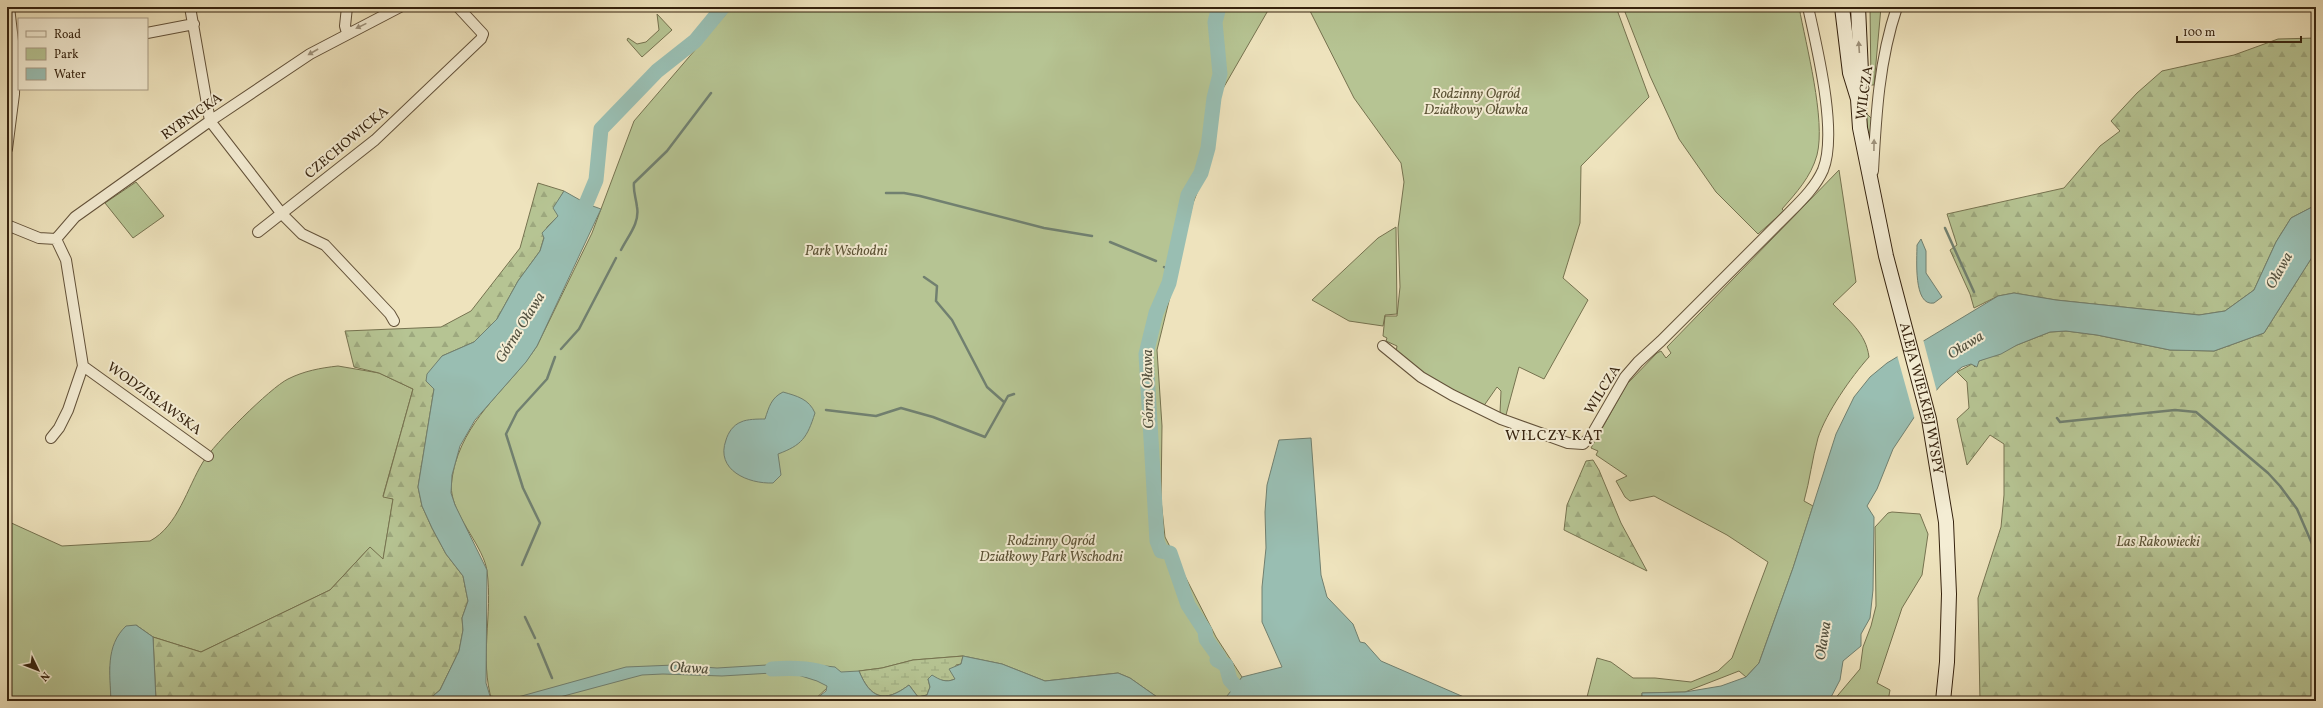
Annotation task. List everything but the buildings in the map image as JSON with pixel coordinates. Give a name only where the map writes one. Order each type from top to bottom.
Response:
[{"type":"main road","name":"ALEJA WIELKIEJ WYSPY","points":[[1842,7],[1850,73],[1858,99]]},
{"type":"main road","name":"ALEJA WIELKIEJ WYSPY","points":[[1858,7],[1861,72],[1858,99],[1860,128],[1886,256],[1929,419],[1946,522],[1950,594],[1947,662],[1943,701]]},
{"type":"street","points":[[7,149],[17,57],[9,7]]},
{"type":"street","points":[[190,7],[210,121],[282,214],[302,234],[325,245],[390,314],[394,321]]},
{"type":"street","points":[[347,7],[345,26],[347,33]]},
{"type":"street","name":"RYBNICKA","points":[[56,239],[76,217],[210,121],[310,54],[347,33],[400,7]]},
{"type":"street","name":"CZECHOWICKA","points":[[282,214],[375,140],[482,39],[483,34],[458,7]]},
{"type":"street","name":"WILCZA","points":[[1384,346],[1431,383],[1478,409],[1568,443],[1583,444],[1591,436],[1625,377],[1638,362],[1661,342],[1791,211],[1804,197],[1822,170],[1830,136],[1808,7]]},
{"type":"street","name":"WILCZA","points":[[1872,184],[1875,116],[1880,79],[1892,22],[1897,7]]},
{"type":"street","points":[[148,33],[194,24]]},
{"type":"street","points":[[258,232],[282,214]]},
{"type":"street","points":[[7,225],[39,238],[56,239],[66,260],[83,366],[68,410],[59,428],[51,438]]},
{"type":"street","name":"WODZISŁAWSKA","points":[[83,366],[208,456]]},
{"type":"green space","name":"Park Wschodni","points":[[732,7],[1270,7],[1221,92],[1214,150],[1193,203],[1157,350],[1162,426],[1161,500],[1165,537],[1216,637],[1242,677],[1225,700],[1168,701],[1157,697],[1130,678],[1118,673],[1045,681],[1002,664],[963,656],[913,660],[882,668],[859,671],[827,688],[813,701],[492,701],[488,685],[486,653],[488,604],[487,571],[481,553],[459,513],[452,494],[451,487],[455,464],[470,430],[480,415],[537,346],[592,233],[634,121]]},
{"type":"green space","name":"Rodzinny Ogród Działkowy Oławka","points":[[1308,7],[1616,7],[1649,97],[1581,166],[1580,223],[1563,278],[1588,300],[1544,379],[1519,367],[1506,415],[1500,413],[1501,391],[1497,387],[1483,407],[1434,383],[1396,352],[1397,346],[1386,341],[1387,338],[1383,336],[1385,316],[1397,316],[1400,287],[1398,228],[1404,182],[1401,163],[1354,98]]},
{"type":"green space","points":[[1623,7],[1799,7],[1817,103],[1819,140],[1817,155],[1807,178],[1782,209],[1784,211],[1758,234],[1716,192],[1679,139],[1650,76]]},
{"type":"green space","points":[[1870,7],[1881,7],[1874,85],[1871,85]]},
{"type":"green space","points":[[657,14],[672,30],[642,57],[627,40],[628,38],[637,44],[646,42],[659,30]]},
{"type":"green space","points":[[7,31],[11,71],[7,109]]},
{"type":"green space","points":[[2316,38],[2316,205],[2291,218],[2276,242],[2254,290],[2225,311],[2199,315],[2056,300],[2014,293],[1998,296],[1974,308],[1970,294],[1950,250],[1957,245],[1947,214],[2064,188],[2100,146],[2120,131],[2111,121],[2137,93],[2162,71],[2234,55],[2278,39]]},
{"type":"green space","points":[[1864,46],[1867,114],[1872,119],[1870,157],[1863,91]]},
{"type":"green space","points":[[1839,170],[1856,282],[1833,304],[1861,334],[1869,357],[1833,407],[1818,438],[1804,501],[1813,506],[1793,568],[1759,663],[1746,677],[1739,671],[1685,692],[1642,693],[1642,701],[1586,701],[1597,658],[1611,662],[1633,678],[1655,678],[1691,682],[1718,671],[1732,658],[1768,562],[1727,535],[1654,496],[1630,501],[1625,497],[1616,481],[1627,476],[1596,455],[1598,451],[1591,448],[1627,384],[1657,353],[1661,351],[1666,358],[1671,353],[1667,347]]},
{"type":"green space","points":[[136,182],[164,216],[133,238],[105,203]]},
{"type":"green space","points":[[538,183],[564,191],[560,198],[558,216],[547,227],[540,251],[518,281],[497,319],[474,342],[442,356],[426,381],[434,389],[418,487],[422,506],[432,528],[446,554],[463,576],[468,601],[462,618],[463,630],[459,651],[440,690],[427,701],[156,701],[153,637],[201,652],[330,590],[370,547],[383,559],[393,499],[383,497],[413,389],[379,373],[354,367],[345,331],[441,327],[471,311],[520,248]]},
{"type":"green space","points":[[1396,227],[1397,314],[1385,315],[1383,326],[1349,321],[1312,300],[1378,238]]},
{"type":"green space","name":"Las Rakowiecki","points":[[2316,251],[2316,701],[1980,701],[1978,598],[2001,527],[2004,495],[2004,444],[1990,435],[1967,465],[1957,419],[1969,408],[1967,382],[1957,372],[1972,364],[1975,367],[1979,361],[2050,332],[2066,331],[2097,335],[2170,350],[2214,351],[2264,333]]},
{"type":"green space","points":[[338,366],[379,373],[413,389],[383,496],[393,499],[383,560],[370,547],[330,590],[201,652],[153,637],[136,625],[110,667],[111,701],[7,701],[7,521],[62,546],[150,541],[168,526],[175,516],[197,472],[209,454],[256,404],[288,379],[312,370]]},
{"type":"green space","points":[[1593,460],[1599,470],[1621,523],[1647,571],[1564,530],[1567,505],[1586,461]]},
{"type":"green space","points":[[1888,513],[1920,514],[1928,534],[1922,575],[1902,608],[1877,683],[1890,690],[1888,701],[1833,701],[1860,669],[1863,647],[1871,626],[1876,606],[1875,527]]},
{"type":"green space","points":[[963,656],[961,664],[956,665],[955,679],[949,681],[928,679],[930,687],[927,695],[918,697],[909,685],[892,695],[879,695],[868,687],[859,671],[882,668],[913,660]]},
{"type":"water","points":[[564,191],[587,204],[601,209],[537,346],[526,362],[475,420],[460,446],[452,475],[451,493],[455,505],[487,570],[486,683],[490,696],[513,699],[513,701],[427,701],[440,690],[459,651],[463,630],[462,618],[468,601],[463,576],[446,554],[432,528],[422,506],[418,487],[434,389],[426,381],[427,374],[442,356],[474,342],[497,319],[518,281],[540,251],[544,238],[542,233],[558,216],[553,208]]},
{"type":"water","points":[[2316,205],[2316,251],[2264,333],[2214,351],[2170,350],[2097,335],[2066,331],[2050,332],[2017,345],[2001,354],[1979,361],[1977,367],[1971,364],[1962,367],[1941,385],[1917,413],[1893,449],[1877,489],[1867,506],[1874,517],[1873,590],[1870,618],[1861,634],[1861,646],[1843,661],[1840,680],[1829,701],[1802,701],[1800,699],[1794,701],[1642,701],[1642,693],[1685,692],[1721,686],[1746,677],[1759,663],[1793,568],[1836,434],[1854,397],[1870,377],[1887,363],[1998,296],[2014,293],[2056,300],[2199,315],[2225,311],[2254,290],[2276,242],[2291,218]]},
{"type":"water","points":[[1921,239],[1926,251],[1926,273],[1942,297],[1934,303],[1927,302],[1922,297],[1919,290],[1917,245]]},
{"type":"water","points":[[783,392],[806,401],[812,408],[815,413],[809,429],[798,444],[778,454],[781,475],[773,483],[763,483],[744,478],[729,467],[725,460],[724,451],[728,435],[733,427],[738,423],[749,420],[765,419],[773,400]]},
{"type":"water","points":[[1311,438],[1321,575],[1327,597],[1353,624],[1360,642],[1365,643],[1381,661],[1473,701],[1223,701],[1242,677],[1282,667],[1262,622],[1262,587],[1266,548],[1265,512],[1267,485],[1279,440]]},
{"type":"water","points":[[136,625],[153,637],[156,701],[111,701],[110,661],[112,651],[119,634],[126,626]]},
{"type":"water","points":[[963,656],[1002,664],[1045,681],[1118,673],[1130,678],[1157,697],[1168,701],[813,701],[826,691],[827,686],[795,674],[807,664],[835,667],[841,672],[859,671],[868,687],[879,695],[892,695],[909,685],[918,697],[927,695],[930,687],[928,679],[932,675],[943,680],[949,681],[955,679],[949,669],[961,664]]},
{"type":"water","points":[[800,663],[789,672],[722,676],[663,674],[642,675],[545,701],[519,701],[518,697],[626,667],[674,665],[717,668]]},
{"type":"pier","points":[[1923,339],[1937,392],[1915,420],[1897,355]]},
{"type":"waterway","name":"Górna Oława","points":[[578,223],[596,180],[601,129],[657,71],[695,41],[723,7]]},
{"type":"waterway","name":"Górna Oława","points":[[1214,7],[1218,8]]},
{"type":"waterway","name":"Górna Oława","points":[[1219,7],[1215,22],[1220,74],[1214,98],[1208,148],[1201,173],[1188,195],[1169,283],[1156,313],[1146,354],[1157,541],[1161,551],[1170,553],[1188,605],[1205,631],[1206,639],[1219,657],[1217,660],[1226,665],[1230,680],[1249,701]]},
{"type":"waterway","points":[[621,250],[633,229],[637,218],[634,183],[667,151],[711,93]]},
{"type":"waterway","points":[[886,193],[904,193],[920,196],[1044,228],[1092,236]]},
{"type":"waterway","points":[[1945,228],[1974,292]]},
{"type":"waterway","points":[[1110,242],[1156,261]]},
{"type":"waterway","points":[[561,349],[579,329],[616,258]]},
{"type":"waterway","points":[[1164,267],[1171,271]]},
{"type":"waterway","points":[[924,277],[937,286],[936,301],[952,320],[987,387],[1004,402]]},
{"type":"waterway","points":[[522,565],[540,523],[523,488],[506,434],[517,412],[547,379],[555,357]]},
{"type":"waterway","points":[[826,410],[876,416],[901,408],[933,417],[985,437],[1008,396],[1014,394]]},
{"type":"waterway","points":[[2057,418],[2060,422],[2175,410],[2196,412],[2268,473],[2280,486],[2297,509],[2316,553]]},
{"type":"waterway","points":[[525,617],[535,638]]},
{"type":"waterway","points":[[538,644],[552,678]]},
{"type":"waterway","name":"Oława","points":[[772,669],[804,669],[828,674],[836,682],[842,701]]},
{"type":"district","name":"WILCZY KĄT","points":[[1554,436]]},
{"type":"park label","name":"Rodzinny Ogród Działkowy Park Wschodni","points":[[1051,550]]}]
